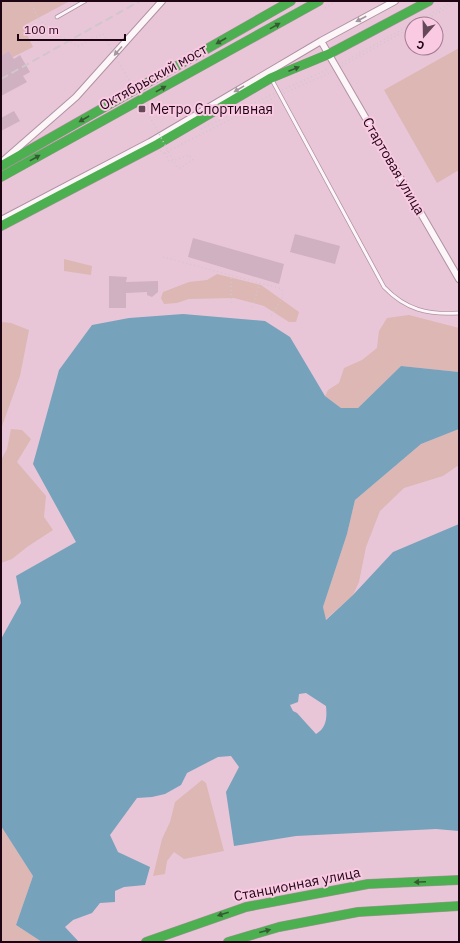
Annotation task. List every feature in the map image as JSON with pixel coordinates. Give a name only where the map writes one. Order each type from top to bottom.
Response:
[{"type":"main road","name":"Октябрьский мост","points":[[1,164],[292,1]]},
{"type":"main road","name":"Октябрьский мост","points":[[1,177],[319,1]]},
{"type":"main road","points":[[1,226],[158,144],[271,78],[329,54],[429,1]]},
{"type":"main road","name":"Станционная улица","points":[[146,942],[246,907],[368,884],[459,880]]},
{"type":"main road","points":[[228,942],[279,927],[358,912],[459,906]]},
{"type":"street","points":[[1,164],[76,97],[162,1]]},
{"type":"street","points":[[1,220],[150,142],[321,41],[395,1]]},
{"type":"street","name":"Стартовая улица","points":[[321,41],[459,279]]},
{"type":"lane","points":[[57,17],[86,1]]},
{"type":"lane","points":[[271,78],[384,287],[394,298],[410,307],[443,314],[459,313]]},
{"type":"path","points":[[30,1],[38,18],[53,32],[78,46],[103,34],[131,84]]},
{"type":"path","points":[[427,16],[454,1]]},
{"type":"path","points":[[432,16],[459,1]]},
{"type":"path","points":[[196,132],[335,66],[404,28]]},
{"type":"path","points":[[144,106],[178,169],[193,160],[189,154],[170,162],[162,148]]},
{"type":"path","points":[[155,149],[168,145]]},
{"type":"path","points":[[163,257],[282,289],[283,297],[271,316]]},
{"type":"path","points":[[231,275],[231,304]]},
{"type":"path","points":[[252,307],[260,283]]},
{"type":"shaded area","points":[[1,1],[70,1],[23,26],[33,47],[13,57],[9,51],[1,56]]},
{"type":"shaded area","points":[[459,48],[459,170],[437,183],[384,90]]},
{"type":"shaded area","points":[[64,259],[92,266],[91,275],[64,271]]},
{"type":"shaded area","points":[[217,274],[261,285],[299,312],[296,322],[289,322],[264,306],[234,298],[189,299],[177,303],[164,304],[161,298],[163,292],[189,282],[207,280]]},
{"type":"shaded area","points":[[409,315],[459,328],[459,372],[401,366],[358,408],[341,408],[325,396],[328,390],[339,383],[344,368],[362,360],[377,348],[379,331],[387,318]]},
{"type":"shaded area","points":[[1,322],[11,323],[29,330],[20,376],[1,429]]},
{"type":"shaded area","points":[[11,429],[22,430],[31,439],[17,462],[46,496],[44,517],[53,530],[12,559],[1,563],[1,460],[7,449]]},
{"type":"shaded area","points":[[459,429],[459,465],[443,476],[404,488],[380,511],[366,547],[359,582],[353,595],[325,620],[323,607],[347,534],[355,500],[421,444]]},
{"type":"shaded area","points":[[202,780],[206,783],[224,851],[184,859],[174,852],[167,861],[165,874],[153,876],[162,839],[170,822],[175,802]]},
{"type":"shaded area","points":[[1,826],[33,876],[16,925],[42,942],[1,942]]},
{"type":"water","points":[[183,314],[265,321],[290,337],[325,396],[341,408],[358,408],[401,366],[459,372],[459,429],[421,444],[355,500],[347,534],[323,607],[326,620],[353,595],[393,552],[459,524],[459,831],[436,829],[296,836],[234,846],[226,792],[239,767],[231,756],[218,757],[187,773],[181,785],[165,794],[137,798],[110,835],[118,852],[150,867],[145,885],[124,887],[115,891],[115,902],[100,903],[92,913],[73,920],[65,927],[79,942],[42,942],[16,925],[33,876],[1,826],[1,639],[21,603],[16,576],[76,542],[33,464],[59,370],[92,325],[129,318]],"holes":[[[306,693],[326,706],[326,722],[320,732],[316,734],[297,713],[293,711],[290,705],[298,702],[299,694]]]},
{"type":"building","points":[[9,51],[14,59],[20,55],[30,72],[23,76],[27,82],[1,96],[1,56]]},
{"type":"building","points":[[14,111],[20,121],[1,131],[1,118]]},
{"type":"building","points":[[295,234],[340,246],[335,264],[290,252]]},
{"type":"building","points":[[193,238],[284,264],[279,284],[188,257]]},
{"type":"building","points":[[109,276],[127,277],[126,282],[158,281],[158,292],[152,297],[147,295],[147,292],[126,293],[126,308],[109,308]]},
{"type":"railway","points":[[1,79],[140,1]]},
{"type":"traffic: fast","points":[[1,166],[291,1]]},
{"type":"traffic: fast","points":[[1,177],[319,1]]},
{"type":"traffic: fast","points":[[1,226],[158,144],[271,78],[329,54],[429,1]]},
{"type":"traffic: fast","points":[[146,942],[246,907],[368,884],[459,880]]},
{"type":"traffic: fast","points":[[228,942],[279,927],[358,912],[459,906]]},
{"type":"place","name":"Метро Спортивная","points":[[142,109]]}]
